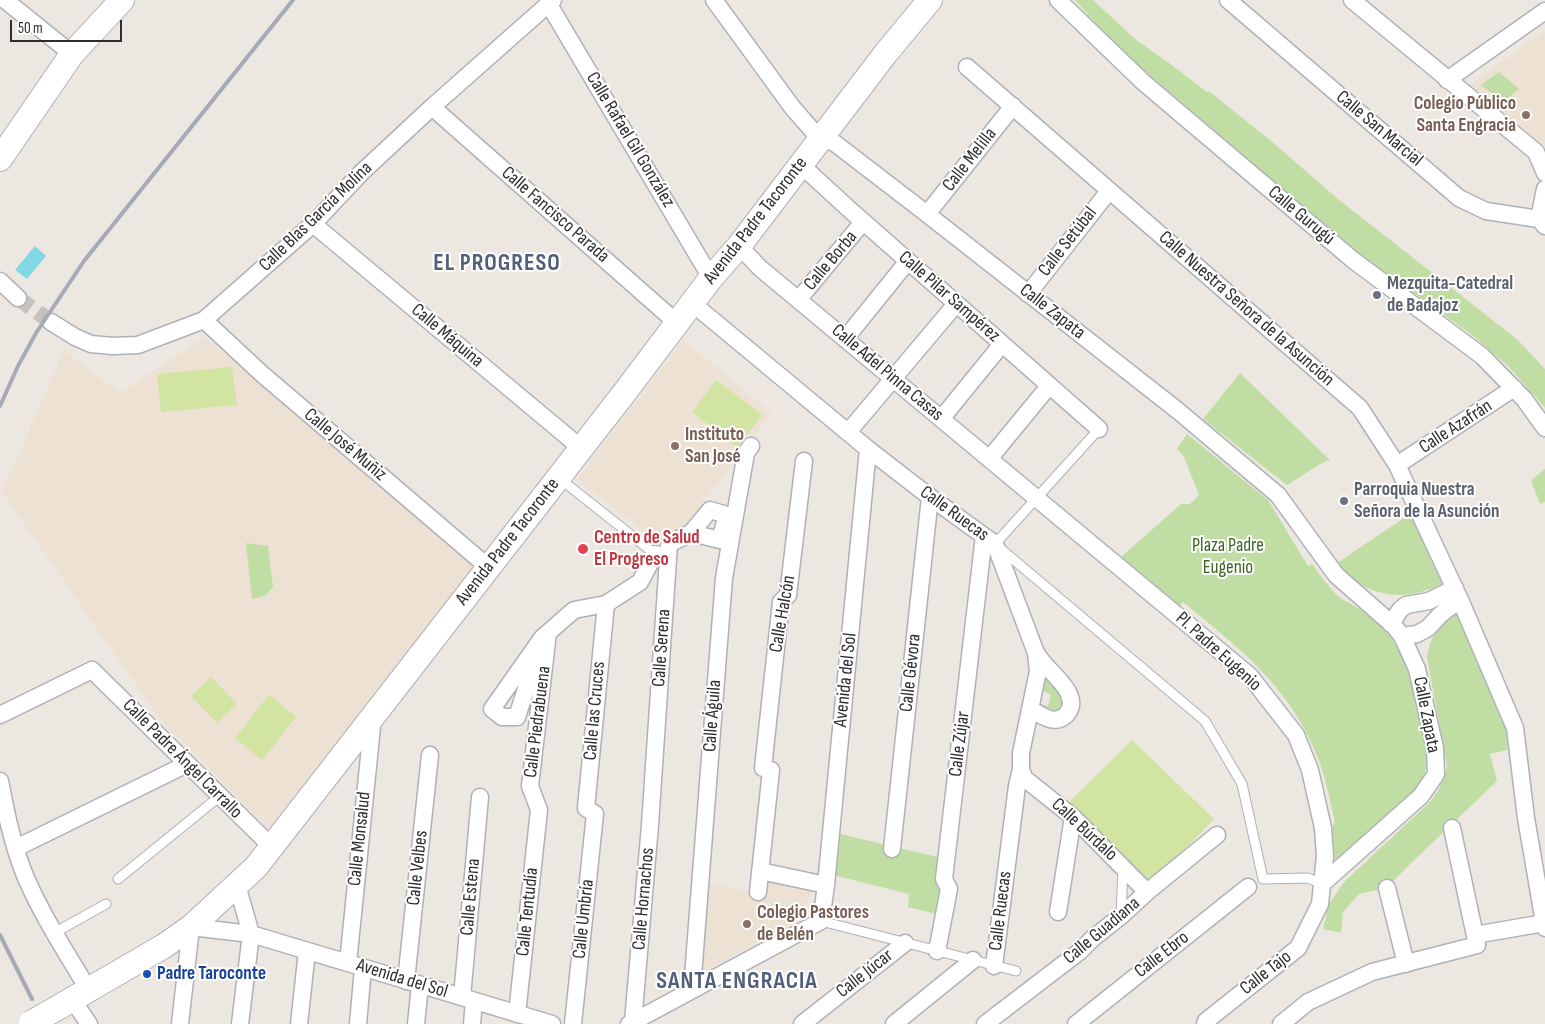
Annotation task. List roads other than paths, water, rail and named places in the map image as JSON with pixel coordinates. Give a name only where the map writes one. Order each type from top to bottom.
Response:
[{"type":"main road","points":[[0,157],[72,54],[122,0]]},
{"type":"main road","name":"Avenida Padre Tacoronte","points":[[29,1024],[164,946],[191,927],[256,867],[711,278],[739,246],[886,53],[930,0]]},
{"type":"street","points":[[5,0],[72,54]]},
{"type":"street","name":"Calle Zapata","points":[[714,0],[792,107],[812,130],[836,144],[927,214],[1177,410],[1278,495],[1336,575],[1396,630],[1417,669],[1435,748],[1436,774],[1421,796],[1322,884]]},
{"type":"street","name":"Calle Gurugú","points":[[1058,0],[1143,82],[1353,260],[1482,356],[1514,388],[1545,428]]},
{"type":"street","name":"Calle San Marcial","points":[[1228,0],[1459,198],[1486,211],[1542,223]]},
{"type":"street","points":[[1352,0],[1536,152],[1545,173]]},
{"type":"street","name":"Calle Blas García Molina","points":[[51,322],[91,344],[113,346],[138,344],[204,320],[313,224],[361,173],[432,106],[551,2]]},
{"type":"street","name":"Calle Rafael Gil González","points":[[551,2],[711,278]]},
{"type":"street","points":[[1447,80],[1545,11]]},
{"type":"street","name":"Calle Nuestra Señora de la Asunción","points":[[967,67],[1360,408],[1397,465],[1458,595],[1515,728],[1526,818],[1544,925]]},
{"type":"street","name":"Calle Fancisco Parada","points":[[432,106],[677,323]]},
{"type":"street","name":"Calle Melilla","points":[[927,214],[1013,106]]},
{"type":"street","name":"Calle Pilar Sampérez","points":[[801,165],[863,222],[1099,429]]},
{"type":"street","points":[[1542,223],[1545,189]]},
{"type":"street","name":"Calle Setúbal","points":[[1028,294],[1108,191]]},
{"type":"street","name":"Calle Borba","points":[[798,300],[863,222]]},
{"type":"street","name":"Calle Máquina","points":[[313,224],[581,448]]},
{"type":"street","name":"Calle Adel Pinna Casas","points":[[739,246],[760,268],[1036,498]]},
{"type":"street","points":[[845,339],[908,261]]},
{"type":"street","points":[[0,281],[18,298]]},
{"type":"street","points":[[692,303],[868,449]]},
{"type":"street","points":[[849,432],[956,304]]},
{"type":"street","name":"Calle José Muñiz","points":[[204,320],[262,374],[488,567]]},
{"type":"street","points":[[941,419],[1002,344]]},
{"type":"street","points":[[989,459],[1049,386]]},
{"type":"street","name":"Calle Azafrán","points":[[1397,465],[1514,388]]},
{"type":"street","name":"Calle Águila","points":[[692,989],[724,578],[746,453],[751,446]]},
{"type":"street","name":"Calle Ruecas","points":[[868,449],[989,540],[1036,653],[1062,682],[1068,692],[1071,703],[1069,711],[1064,717],[1056,720],[1048,720],[1030,709]]},
{"type":"street","name":"Avenida del Sol","points":[[820,921],[826,885],[868,449]]},
{"type":"street","name":"Calle Halcón","points":[[758,892],[781,602],[788,596],[804,461]]},
{"type":"street","name":"Calle Gévora","points":[[892,849],[930,497]]},
{"type":"street","name":"Pl. Padre Eugenio","points":[[1036,498],[1250,676],[1296,735],[1310,770],[1322,828],[1325,856],[1322,884]]},
{"type":"street","points":[[669,544],[691,533]]},
{"type":"street","name":"Calle Zújar","points":[[937,951],[949,889],[944,879],[989,540]]},
{"type":"street","name":"Calle Serena","points":[[654,777],[669,544]]},
{"type":"street","points":[[545,635],[574,610],[606,604],[640,582],[655,554]]},
{"type":"street","points":[[1458,595],[1450,607],[1428,628],[1417,634],[1396,630],[1400,610],[1406,604],[1458,595]]},
{"type":"street","name":"Calle las Cruces","points":[[595,814],[586,808],[606,604]]},
{"type":"street","name":"Calle Piedrabuena","points":[[545,635],[517,717],[502,717],[492,709],[545,635]]},
{"type":"street","name":"Calle Piedrabuena","points":[[538,810],[530,786],[545,635]]},
{"type":"street","name":"Calle Ruecas","points":[[994,966],[1017,786],[1021,769],[1021,753],[1038,671],[1036,653]]},
{"type":"street","name":"Calle Padre Ángel Carrallo","points":[[0,715],[92,670],[272,847]]},
{"type":"street","name":"Calle Monsalud","points":[[358,1024],[355,966],[373,714]]},
{"type":"street","name":"Calle Velbes","points":[[416,1024],[413,983],[430,755]]},
{"type":"street","points":[[16,848],[187,764]]},
{"type":"street","name":"Calle Búrdalo","points":[[1021,769],[1024,778],[1073,817],[1147,892]]},
{"type":"street","name":"Calle Hornachos","points":[[631,1023],[654,777]]},
{"type":"street","points":[[0,781],[16,848],[25,876],[54,933],[73,998],[89,1024]]},
{"type":"street","name":"Calle Estena","points":[[472,1024],[468,999],[480,797]]},
{"type":"street","name":"Calle Tentudía","points":[[526,1018],[538,810]]},
{"type":"street","name":"Calle Umbría","points":[[573,1024],[595,814]]},
{"type":"street","points":[[1058,912],[1073,817]]},
{"type":"street","points":[[1281,1024],[1308,1002],[1372,972],[1477,945],[1452,828]]},
{"type":"street","name":"Calle Guadiana","points":[[985,1024],[1121,916],[1147,892],[1217,835]]},
{"type":"street","points":[[760,871],[826,885]]},
{"type":"street","name":"Calle Tajo","points":[[1205,1024],[1206,1021],[1236,996],[1298,948],[1320,904],[1322,884]]},
{"type":"street","points":[[237,885],[252,934],[240,1024]]},
{"type":"street","name":"Calle Ebro","points":[[1076,1024],[1248,887]]},
{"type":"street","points":[[1387,888],[1406,964]]},
{"type":"street","points":[[631,1023],[820,921]]},
{"type":"street","points":[[1475,935],[1544,925]]},
{"type":"street","points":[[180,1024],[191,927]]},
{"type":"street","name":"Avenida del Sol","points":[[191,927],[252,934],[526,1018],[552,1024]]},
{"type":"street","name":"Calle Júcar","points":[[802,1024],[905,943]]},
{"type":"street","points":[[298,1024],[307,951]]},
{"type":"street","points":[[894,1024],[973,960]]},
{"type":"lane","points":[[1099,429],[1036,498],[989,540],[1205,721],[1242,784],[1263,879],[1308,878],[1322,884]]},
{"type":"lane","points":[[558,478],[655,554],[669,544]]},
{"type":"lane","points":[[118,879],[220,796]]},
{"type":"lane","points":[[1121,916],[1123,868]]},
{"type":"lane","points":[[54,933],[106,904]]},
{"type":"lane","points":[[820,921],[1016,971]]},
{"type":"water","points":[[35,246],[46,256],[27,279],[15,270]]},
{"type":"tunnel","points":[[18,298],[51,322]]},
{"type":"railway","points":[[0,406],[18,366],[36,333],[84,261],[293,0]]},
{"type":"railway","points":[[0,935],[32,999]]},
{"type":"place","name":"Colegio Público Santa Engracia","points":[[1526,115]]},
{"type":"place","name":"Mezquita-Catedral de Badajoz","points":[[1377,295]]},
{"type":"place","name":"Instituto San José","points":[[675,446]]},
{"type":"place","name":"Parroquia Nuestra Señora de la Asunción","points":[[1344,501]]},
{"type":"place","name":"Centro de Salud El Progreso","points":[[583,549]]},
{"type":"place","name":"Colegio Pastores de Belén","points":[[747,924]]},
{"type":"place","name":"Padre Taroconte","points":[[147,974]]},
{"type":"district","name":"EL PROGRESO","points":[[497,264]]},
{"type":"district","name":"SANTA ENGRACIA","points":[[737,982]]},
{"type":"park label","name":"Plaza Padre Eugenio","points":[[1228,557]]}]
